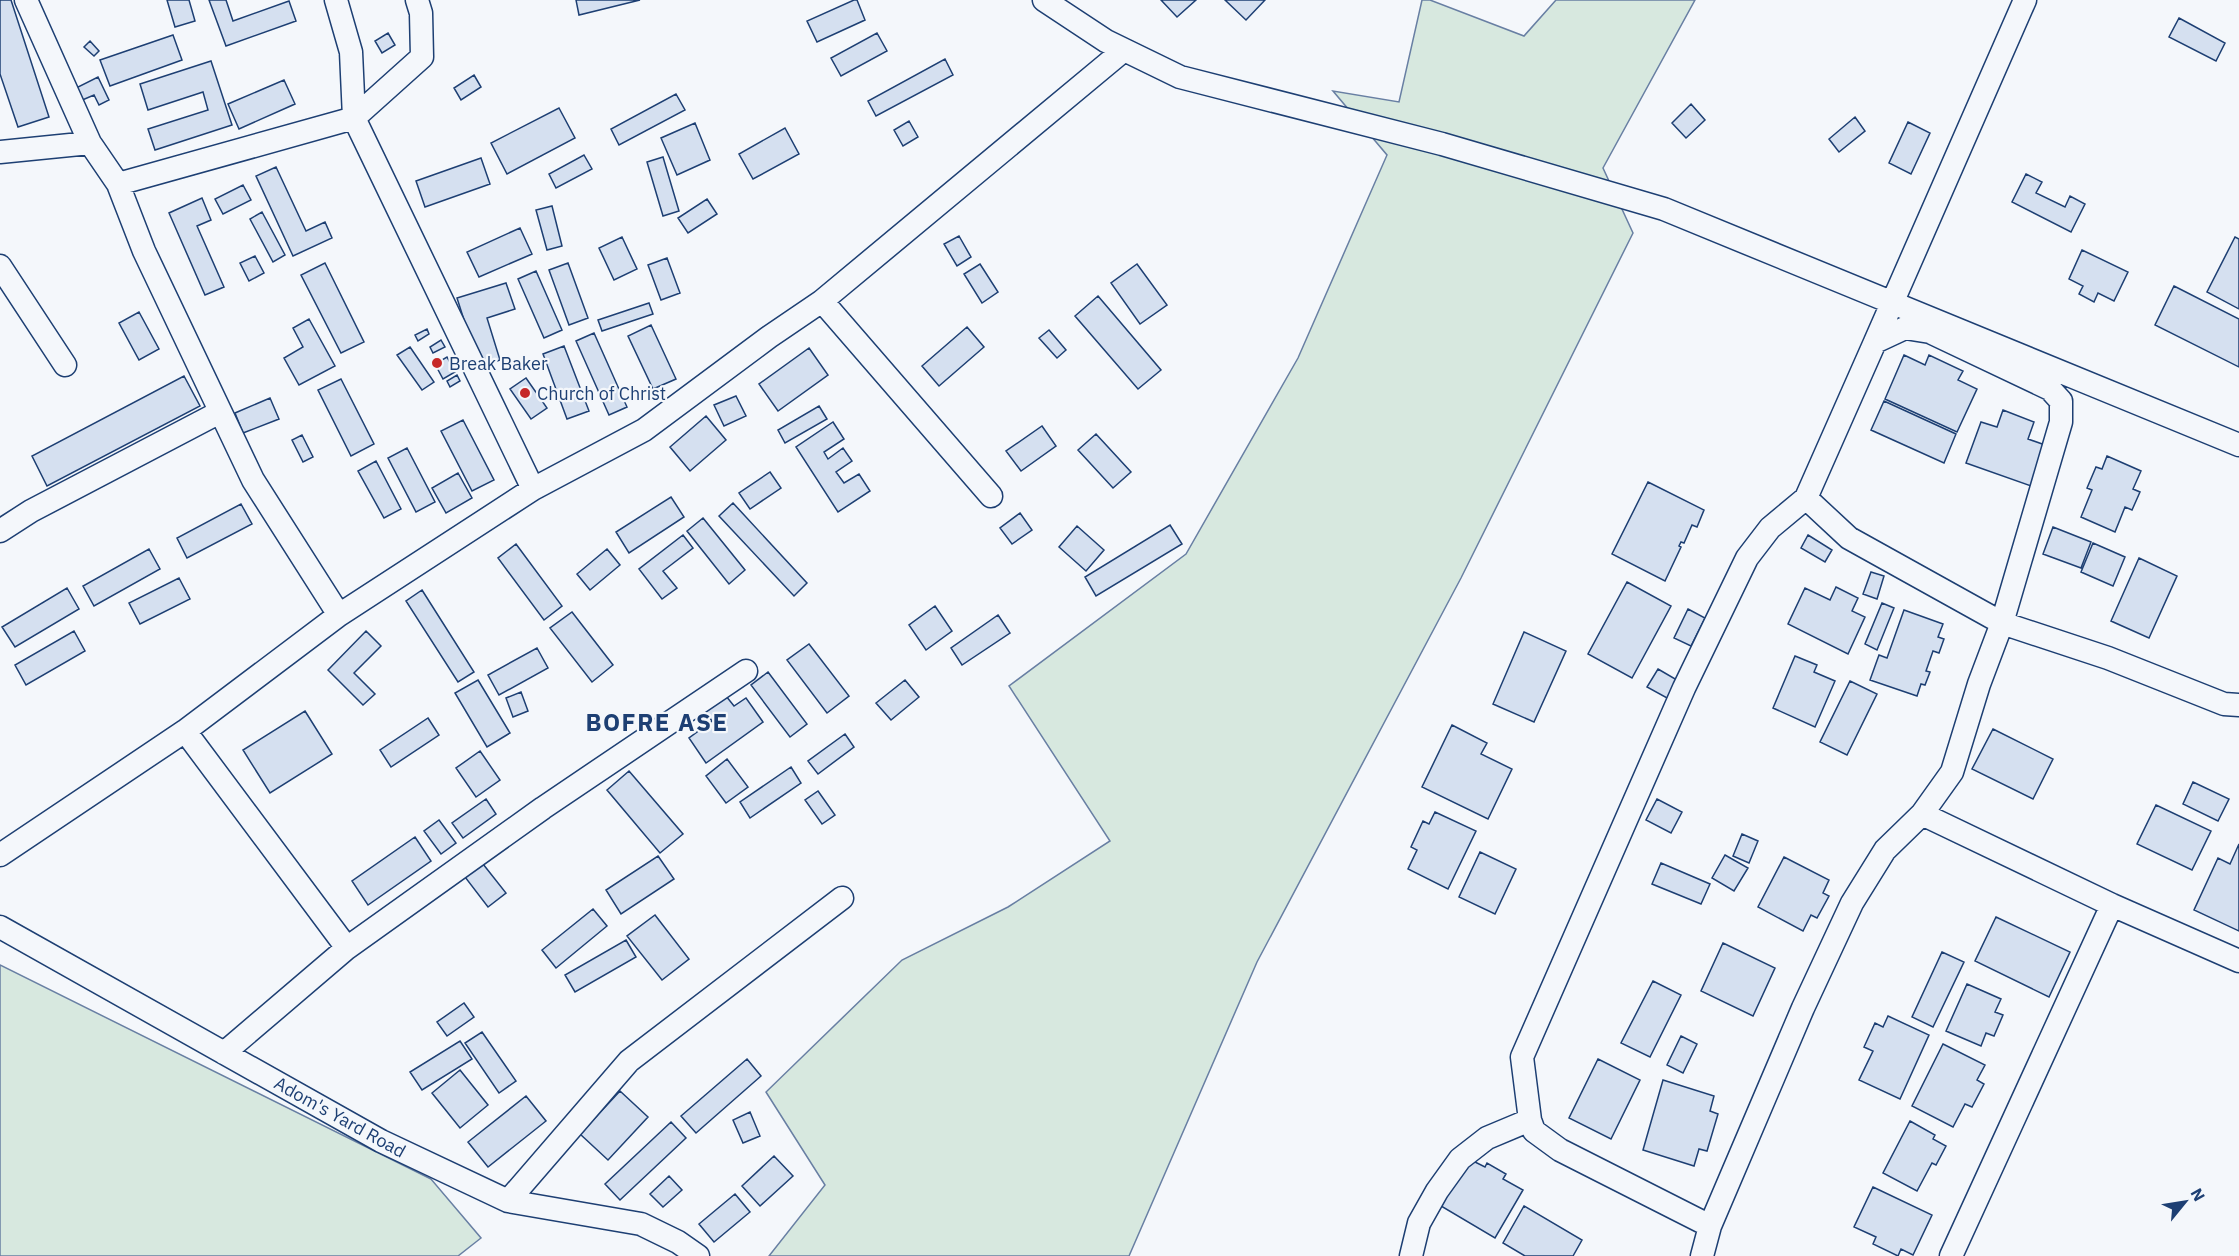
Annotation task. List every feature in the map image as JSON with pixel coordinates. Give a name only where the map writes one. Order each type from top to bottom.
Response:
[{"type":"street","points":[[27,0],[90,143],[118,184],[144,250],[253,480],[339,615]]},
{"type":"street","points":[[336,0],[351,52],[354,118],[533,489]]},
{"type":"street","points":[[118,184],[354,118],[422,57],[421,13],[417,0]]},
{"type":"street","points":[[1044,0],[1106,41],[1180,77],[1442,144],[1664,209],[2239,445]]},
{"type":"street","points":[[1710,1226],[1560,1150],[1534,1131],[1530,1120],[1522,1057],[1679,699],[1747,558],[1770,528],[1806,498],[2025,0]]},
{"type":"street","points":[[0,855],[185,731],[339,615],[533,489],[644,430],[769,337],[822,301],[1124,50]]},
{"type":"street","points":[[0,152],[90,143]]},
{"type":"street","points":[[0,266],[65,365]]},
{"type":"street","points":[[822,301],[991,496]]},
{"type":"street","points":[[1702,1256],[1710,1226],[1803,1008],[1852,903],[1885,850],[1923,814],[1952,772],[1979,684],[2002,623],[2061,422],[2061,400],[2050,390],[1930,332],[1905,328],[1875,342]]},
{"type":"street","points":[[0,531],[31,511],[220,412]]},
{"type":"street","points":[[1806,498],[1849,538],[2002,623],[2108,658],[2224,704],[2239,705]]},
{"type":"street","points":[[224,1053],[347,948],[543,808],[746,671]]},
{"type":"street","points":[[185,731],[347,948]]},
{"type":"street","points":[[1923,814],[2112,905],[2239,961]]},
{"type":"street","points":[[508,1201],[630,1061],[842,898]]},
{"type":"street","points":[[1952,1256],[2112,905]]},
{"type":"street","name":"Adom's Yard Road","points":[[0,927],[381,1141],[508,1201],[641,1224],[678,1242],[698,1256]]},
{"type":"street","points":[[1411,1256],[1419,1223],[1437,1191],[1460,1159],[1487,1138],[1530,1120]]},
{"type":"shaded area","points":[[1422,0],[1430,0],[1524,36],[1556,0],[1695,0],[1603,168],[1633,233],[1461,578],[1257,962],[1129,1256],[769,1256],[825,1185],[766,1092],[902,960],[1008,907],[1110,841],[1009,686],[1186,554],[1298,358],[1387,155],[1333,91],[1399,102]]},
{"type":"shaded area","points":[[0,965],[431,1179],[481,1238],[458,1256],[0,1256]]},
{"type":"building","points":[[0,0],[11,0],[49,117],[18,127],[0,74]]},
{"type":"building","points":[[167,0],[189,0],[195,21],[175,27]]},
{"type":"building","points":[[209,0],[226,0],[233,21],[289,1],[296,21],[226,46]]},
{"type":"building","points":[[576,0],[640,0],[579,15]]},
{"type":"building","points":[[857,0],[865,20],[817,42],[807,21]]},
{"type":"building","points":[[1161,0],[1196,0],[1177,17]]},
{"type":"building","points":[[1225,0],[1265,0],[1246,20]]},
{"type":"building","points":[[2179,18],[2225,43],[2216,61],[2169,37]]},
{"type":"building","points":[[388,33],[395,45],[382,53],[375,41]]},
{"type":"building","points":[[877,33],[887,51],[841,76],[831,58]]},
{"type":"building","points":[[173,35],[182,60],[110,86],[100,60]]},
{"type":"building","points":[[90,41],[99,51],[94,56],[84,47]]},
{"type":"building","points":[[945,59],[953,75],[876,116],[868,101]]},
{"type":"building","points":[[211,61],[232,125],[155,150],[148,129],[208,110],[203,92],[148,110],[140,84]]},
{"type":"building","points":[[474,75],[481,87],[461,100],[454,88]]},
{"type":"building","points":[[98,77],[109,100],[99,105],[94,95],[80,101],[74,89]]},
{"type":"building","points":[[284,80],[295,104],[239,129],[228,104]]},
{"type":"building","points":[[676,94],[685,110],[619,145],[611,129]]},
{"type":"building","points":[[1691,104],[1705,120],[1686,138],[1672,123]]},
{"type":"building","points":[[559,108],[575,138],[507,174],[491,143]]},
{"type":"building","points":[[1855,117],[1865,131],[1839,152],[1829,139]]},
{"type":"building","points":[[909,121],[918,137],[903,146],[894,130]]},
{"type":"building","points":[[1908,122],[1930,133],[1911,174],[1889,163]]},
{"type":"building","points":[[695,123],[710,160],[677,175],[661,138]]},
{"type":"building","points":[[785,128],[799,154],[753,179],[739,154]]},
{"type":"building","points":[[584,155],[592,169],[556,188],[549,174]]},
{"type":"building","points":[[663,157],[679,211],[663,216],[647,162]]},
{"type":"building","points":[[481,158],[490,184],[425,207],[416,181]]},
{"type":"building","points":[[276,167],[306,231],[325,222],[332,238],[293,256],[256,176]]},
{"type":"building","points":[[2026,174],[2042,182],[2036,193],[2065,207],[2070,196],[2085,204],[2071,232],[2012,202]]},
{"type":"building","points":[[243,185],[251,200],[223,214],[215,199]]},
{"type":"building","points":[[202,198],[211,220],[197,226],[224,287],[205,295],[169,213]]},
{"type":"building","points":[[707,199],[717,214],[688,233],[678,218]]},
{"type":"building","points":[[552,206],[562,246],[547,250],[536,210]]},
{"type":"building","points":[[262,212],[285,255],[273,262],[250,219]]},
{"type":"building","points":[[520,228],[532,254],[479,277],[467,252]]},
{"type":"building","points":[[959,236],[971,257],[957,266],[944,244]]},
{"type":"building","points":[[622,237],[637,269],[614,280],[599,248]]},
{"type":"building","points":[[2235,237],[2239,239],[2239,309],[2207,292]]},
{"type":"building","points":[[2082,250],[2128,272],[2114,301],[2098,293],[2094,302],[2079,294],[2083,286],[2069,279]]},
{"type":"building","points":[[255,256],[264,273],[249,281],[240,263]]},
{"type":"building","points":[[667,258],[680,293],[661,300],[648,265]]},
{"type":"building","points":[[325,263],[364,342],[341,353],[301,275]]},
{"type":"building","points":[[568,263],[588,318],[569,325],[549,270]]},
{"type":"building","points":[[980,264],[998,292],[982,303],[964,274]]},
{"type":"building","points":[[1137,264],[1167,305],[1140,324],[1111,283]]},
{"type":"building","points":[[536,271],[562,330],[544,338],[518,279]]},
{"type":"building","points":[[506,283],[515,309],[487,318],[500,360],[479,367],[457,298]]},
{"type":"building","points":[[2174,286],[2239,319],[2239,367],[2155,325]]},
{"type":"building","points":[[1098,296],[1161,370],[1138,389],[1075,316]]},
{"type":"building","points":[[649,303],[653,314],[602,331],[598,320]]},
{"type":"building","points":[[139,312],[159,349],[139,360],[119,323]]},
{"type":"building","points":[[309,319],[335,366],[299,385],[284,358],[303,347],[293,328]]},
{"type":"building","points":[[651,325],[676,379],[653,389],[628,336]]},
{"type":"building","points":[[967,327],[984,347],[939,386],[922,366]]},
{"type":"building","points":[[427,329],[429,334],[418,341],[415,335]]},
{"type":"building","points":[[1049,330],[1066,350],[1057,358],[1039,338]]},
{"type":"building","points":[[594,333],[627,407],[609,415],[576,341]]},
{"type":"building","points":[[441,340],[445,347],[433,353],[430,347]]},
{"type":"building","points":[[564,346],[589,411],[567,419],[543,354]]},
{"type":"building","points":[[410,347],[434,382],[422,390],[397,355]]},
{"type":"building","points":[[809,348],[828,375],[778,411],[759,384]]},
{"type":"building","points":[[1904,355],[1925,365],[1929,355],[1963,371],[1958,380],[1977,389],[1957,432],[1885,399]]},
{"type":"building","points":[[447,357],[455,372],[443,379],[435,364]]},
{"type":"building","points":[[457,375],[460,381],[450,387],[447,381]]},
{"type":"building","points":[[184,376],[200,406],[47,486],[32,456]]},
{"type":"building","points":[[526,378],[547,408],[531,419],[510,389]]},
{"type":"building","points":[[341,379],[374,444],[351,456],[318,390]]},
{"type":"building","points":[[736,396],[746,416],[724,426],[714,405]]},
{"type":"building","points":[[270,398],[279,419],[243,433],[235,413]]},
{"type":"building","points":[[1884,401],[1956,434],[1944,463],[1871,430]]},
{"type":"building","points":[[819,406],[827,419],[785,443],[778,430]]},
{"type":"building","points":[[2003,410],[2034,422],[2028,439],[2048,446],[2034,487],[1966,463],[1981,422],[1997,427]]},
{"type":"building","points":[[706,416],[726,440],[690,471],[670,447]]},
{"type":"building","points":[[463,420],[494,480],[472,491],[441,431]]},
{"type":"building","points":[[833,422],[844,439],[824,452],[828,459],[843,448],[852,461],[836,472],[844,483],[859,474],[870,491],[838,512],[796,447]]},
{"type":"building","points":[[1042,426],[1056,446],[1021,471],[1006,451]]},
{"type":"building","points":[[1096,434],[1131,472],[1113,488],[1078,450]]},
{"type":"building","points":[[302,435],[313,457],[303,462],[292,440]]},
{"type":"building","points":[[407,448],[435,502],[416,512],[388,458]]},
{"type":"building","points":[[2107,456],[2141,471],[2133,489],[2140,492],[2132,510],[2125,507],[2115,532],[2081,517],[2092,490],[2087,488],[2096,467],[2102,469]]},
{"type":"building","points":[[376,461],[401,509],[384,518],[358,471]]},
{"type":"building","points":[[770,472],[781,488],[750,509],[739,493]]},
{"type":"building","points":[[458,473],[472,498],[446,513],[432,488]]},
{"type":"building","points":[[1648,482],[1704,510],[1697,527],[1692,525],[1684,543],[1681,542],[1679,546],[1681,547],[1665,581],[1612,554]]},
{"type":"building","points":[[671,497],[684,517],[629,553],[616,532]]},
{"type":"building","points":[[733,503],[807,583],[794,596],[719,516]]},
{"type":"building","points":[[241,504],[252,524],[187,558],[177,538]]},
{"type":"building","points":[[1020,513],[1032,530],[1012,544],[1000,528]]},
{"type":"building","points":[[703,518],[745,570],[729,584],[687,531]]},
{"type":"building","points":[[1170,525],[1182,544],[1096,596],[1085,577]]},
{"type":"building","points":[[1077,526],[1104,550],[1086,571],[1059,547]]},
{"type":"building","points":[[2053,527],[2091,542],[2081,568],[2043,554]]},
{"type":"building","points":[[683,535],[693,548],[663,571],[677,588],[662,599],[639,569]]},
{"type":"building","points":[[1808,535],[1832,550],[1825,562],[1801,548]]},
{"type":"building","points":[[2093,543],[2125,557],[2113,586],[2081,572]]},
{"type":"building","points":[[516,544],[562,606],[544,620],[498,558]]},
{"type":"building","points":[[149,549],[160,569],[94,606],[83,586]]},
{"type":"building","points":[[607,549],[620,565],[590,590],[577,574]]},
{"type":"building","points":[[2139,558],[2177,576],[2149,638],[2111,621]]},
{"type":"building","points":[[1871,572],[1884,576],[1877,599],[1863,594]]},
{"type":"building","points":[[179,578],[190,599],[140,624],[129,603]]},
{"type":"building","points":[[1627,582],[1671,606],[1632,678],[1588,654]]},
{"type":"building","points":[[1836,587],[1858,598],[1852,611],[1865,617],[1848,654],[1788,624],[1805,588],[1830,600]]},
{"type":"building","points":[[67,588],[79,609],[15,647],[2,627]]},
{"type":"building","points":[[422,590],[474,672],[458,682],[406,601]]},
{"type":"building","points":[[1882,603],[1894,608],[1877,650],[1865,644]]},
{"type":"building","points":[[935,606],[952,631],[926,650],[909,625]]},
{"type":"building","points":[[1688,609],[1705,618],[1691,646],[1674,638]]},
{"type":"building","points":[[1904,610],[1943,624],[1938,637],[1944,639],[1939,653],[1933,651],[1926,671],[1930,672],[1925,685],[1921,684],[1917,696],[1870,680],[1879,655],[1887,658]]},
{"type":"building","points":[[572,612],[613,665],[592,682],[550,628]]},
{"type":"building","points":[[998,615],[1010,633],[962,665],[951,648]]},
{"type":"building","points":[[74,631],[85,651],[26,685],[15,665]]},
{"type":"building","points":[[366,631],[381,646],[354,673],[375,694],[363,705],[328,670]]},
{"type":"building","points":[[1524,632],[1566,651],[1534,722],[1493,704]]},
{"type":"building","points":[[809,644],[849,696],[827,713],[787,660]]},
{"type":"building","points":[[537,648],[548,668],[499,695],[488,675]]},
{"type":"building","points":[[1795,656],[1817,665],[1814,672],[1835,681],[1815,727],[1773,708]]},
{"type":"building","points":[[1658,669],[1677,680],[1667,698],[1647,687]]},
{"type":"building","points":[[768,672],[807,724],[790,737],[751,685]]},
{"type":"building","points":[[478,680],[510,733],[487,747],[455,693]]},
{"type":"building","points":[[905,680],[919,697],[891,720],[876,703]]},
{"type":"building","points":[[1850,681],[1877,694],[1847,755],[1820,742]]},
{"type":"building","points":[[521,692],[528,711],[513,717],[506,698]]},
{"type":"building","points":[[726,696],[734,706],[746,698],[763,722],[706,763],[689,738],[712,721],[705,711]]},
{"type":"building","points":[[305,711],[332,754],[270,793],[243,750]]},
{"type":"building","points":[[428,718],[439,735],[391,767],[380,750]]},
{"type":"building","points":[[1452,725],[1487,743],[1481,754],[1512,769],[1488,819],[1422,787]]},
{"type":"building","points":[[1993,729],[2053,759],[2033,799],[1972,769]]},
{"type":"building","points":[[845,734],[854,747],[818,774],[808,761]]},
{"type":"building","points":[[480,751],[500,780],[476,797],[456,768]]},
{"type":"building","points":[[727,759],[748,787],[726,803],[706,776]]},
{"type":"building","points":[[791,767],[801,783],[750,818],[740,802]]},
{"type":"building","points":[[629,771],[683,834],[660,853],[607,790]]},
{"type":"building","points":[[2193,782],[2229,799],[2218,821],[2183,804]]},
{"type":"building","points":[[818,791],[835,815],[822,824],[805,800]]},
{"type":"building","points":[[486,799],[496,814],[463,838],[452,823]]},
{"type":"building","points":[[1657,799],[1682,812],[1671,833],[1646,820]]},
{"type":"building","points":[[2156,805],[2211,831],[2192,870],[2137,844]]},
{"type":"building","points":[[1435,812],[1476,831],[1448,889],[1408,869],[1417,850],[1411,847],[1423,821],[1429,824]]},
{"type":"building","points":[[439,820],[456,843],[441,854],[424,831]]},
{"type":"building","points":[[1742,834],[1758,841],[1749,863],[1733,856]]},
{"type":"building","points":[[415,837],[431,861],[368,905],[352,881]]},
{"type":"building","points":[[2239,844],[2239,931],[2194,910],[2218,858],[2230,864]]},
{"type":"building","points":[[1480,852],[1516,869],[1495,914],[1459,897]]},
{"type":"building","points":[[1725,855],[1748,868],[1734,891],[1712,878]]},
{"type":"building","points":[[658,856],[674,879],[621,914],[606,890]]},
{"type":"building","points":[[1784,857],[1829,880],[1823,893],[1829,896],[1817,918],[1811,915],[1803,931],[1758,907]]},
{"type":"building","points":[[1661,863],[1710,884],[1701,904],[1652,884]]},
{"type":"building","points":[[483,864],[506,893],[488,907],[465,877]]},
{"type":"building","points":[[593,909],[607,926],[556,968],[542,950]]},
{"type":"building","points":[[655,915],[689,959],[662,980],[627,936]]},
{"type":"building","points":[[1996,917],[2070,952],[2049,997],[1975,961]]},
{"type":"building","points":[[626,940],[636,957],[575,992],[565,975]]},
{"type":"building","points":[[1723,943],[1775,968],[1753,1016],[1701,991]]},
{"type":"building","points":[[1942,952],[1964,962],[1933,1027],[1912,1017]]},
{"type":"building","points":[[1653,981],[1681,995],[1650,1057],[1621,1043]]},
{"type":"building","points":[[1967,984],[2001,999],[1995,1012],[2003,1015],[1994,1036],[1986,1033],[1981,1046],[1946,1031]]},
{"type":"building","points":[[464,1003],[474,1017],[447,1036],[437,1022]]},
{"type":"building","points":[[1888,1016],[1929,1035],[1900,1099],[1859,1080],[1873,1051],[1864,1047],[1875,1023],[1883,1027]]},
{"type":"building","points":[[482,1032],[516,1081],[499,1093],[465,1043]]},
{"type":"building","points":[[1681,1036],[1697,1044],[1683,1073],[1667,1065]]},
{"type":"building","points":[[460,1041],[472,1059],[422,1090],[410,1072]]},
{"type":"building","points":[[1943,1044],[1985,1065],[1977,1080],[1984,1084],[1972,1107],[1965,1104],[1953,1127],[1912,1106]]},
{"type":"building","points":[[747,1059],[761,1076],[696,1133],[681,1116]]},
{"type":"building","points":[[1598,1059],[1640,1080],[1611,1139],[1569,1118]]},
{"type":"building","points":[[460,1070],[488,1105],[460,1128],[432,1093]]},
{"type":"building","points":[[1663,1080],[1714,1096],[1710,1111],[1718,1114],[1707,1151],[1699,1149],[1694,1166],[1643,1150]]},
{"type":"building","points":[[620,1091],[648,1117],[608,1160],[580,1134]]},
{"type":"building","points":[[526,1096],[546,1121],[488,1167],[468,1142]]},
{"type":"building","points":[[750,1112],[760,1136],[743,1143],[733,1120]]},
{"type":"building","points":[[1910,1121],[1935,1135],[1933,1139],[1946,1146],[1936,1165],[1932,1163],[1917,1191],[1883,1173]]},
{"type":"building","points":[[671,1122],[686,1138],[620,1200],[605,1184]]},
{"type":"building","points":[[774,1156],[793,1176],[760,1206],[742,1186]]},
{"type":"building","points":[[1469,1159],[1485,1167],[1487,1163],[1506,1174],[1503,1179],[1523,1190],[1495,1238],[1441,1206]]},
{"type":"building","points":[[669,1176],[682,1190],[663,1207],[650,1194]]},
{"type":"building","points":[[1873,1187],[1932,1215],[1913,1255],[1901,1249],[1898,1256],[1873,1244],[1876,1237],[1854,1227]]},
{"type":"building","points":[[735,1194],[750,1212],[714,1242],[699,1224]]},
{"type":"building","points":[[1524,1206],[1582,1240],[1573,1256],[1525,1256],[1503,1243]]},
{"type":"place","name":"Break Baker","points":[[437,363]]},
{"type":"place","name":"Church of Christ","points":[[525,393]]},
{"type":"district","name":"BOFRE ASE","points":[[657,722]]}]
